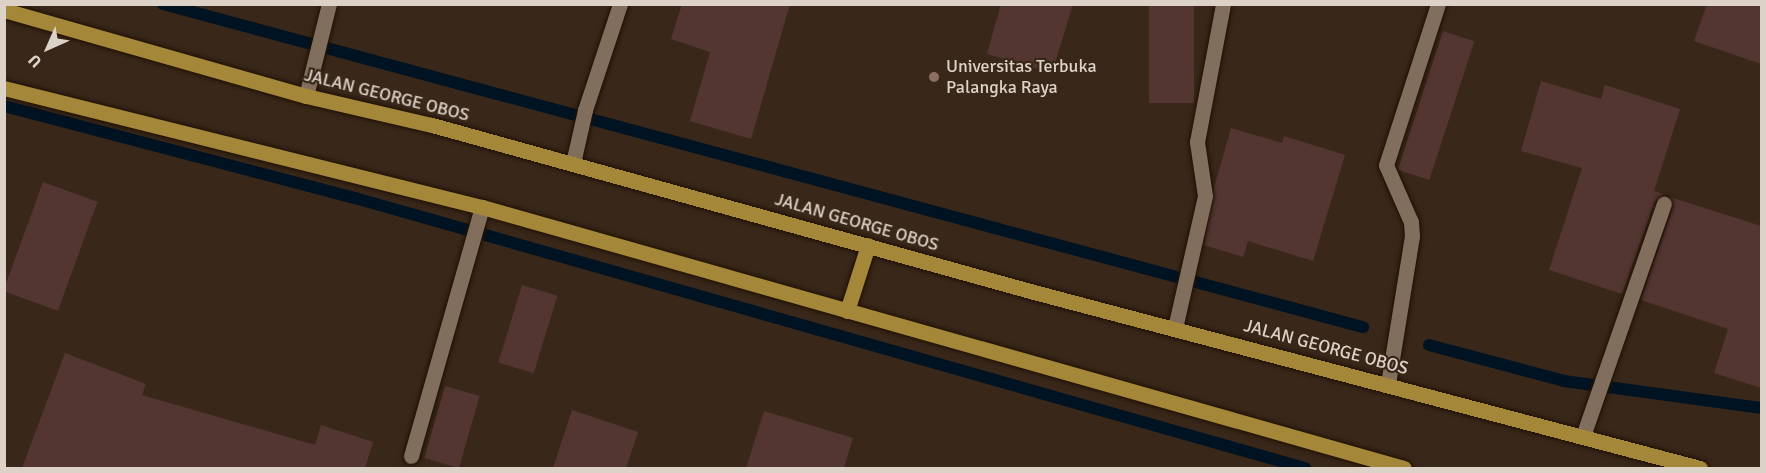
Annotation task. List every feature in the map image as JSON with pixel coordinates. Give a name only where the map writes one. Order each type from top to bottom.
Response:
[{"type":"main road","name":"JALAN GEORGE OBOS","points":[[4,10],[306,96],[432,124],[868,245],[1700,468]]},
{"type":"main road","points":[[4,88],[482,207],[1382,466],[1404,468]]},
{"type":"main road","points":[[847,311],[868,245]]},
{"type":"street","points":[[306,96],[329,4]]},
{"type":"street","points":[[573,163],[585,110],[620,4]]},
{"type":"street","points":[[1176,328],[1205,196],[1197,142],[1223,4]]},
{"type":"street","points":[[1388,384],[1412,236],[1411,222],[1386,165],[1438,4]]},
{"type":"street","points":[[1583,436],[1664,204]]},
{"type":"street","points":[[411,456],[482,207]]},
{"type":"building","points":[[682,4],[790,4],[751,139],[690,121],[710,52],[671,39]]},
{"type":"building","points":[[1001,4],[1073,4],[1052,73],[987,54]]},
{"type":"building","points":[[1149,4],[1194,4],[1194,103],[1149,103]]},
{"type":"building","points":[[1707,4],[1761,4],[1761,64],[1694,41]]},
{"type":"building","points":[[1443,31],[1474,41],[1429,180],[1398,170]]},
{"type":"building","points":[[1541,81],[1601,99],[1605,85],[1680,109],[1654,191],[1664,194],[1655,201],[1622,294],[1549,270],[1582,168],[1521,151]]},
{"type":"building","points":[[1231,128],[1282,143],[1284,136],[1345,155],[1313,261],[1248,241],[1243,257],[1204,245],[1214,188]]},
{"type":"building","points":[[43,182],[98,202],[58,311],[4,291]]},
{"type":"building","points":[[1670,197],[1761,226],[1761,388],[1714,373],[1728,329],[1641,300],[1673,207]]},
{"type":"building","points":[[522,285],[557,296],[534,373],[498,362]]},
{"type":"building","points":[[65,353],[146,384],[142,395],[315,445],[321,425],[373,442],[365,468],[22,468]]},
{"type":"building","points":[[445,386],[480,396],[459,468],[424,458]]},
{"type":"building","points":[[572,410],[638,432],[626,468],[553,468]]},
{"type":"building","points":[[764,411],[853,438],[844,468],[746,468]]},
{"type":"waterway","points":[[163,4],[1363,327]]},
{"type":"waterway","points":[[4,106],[355,198],[1305,468]]},
{"type":"waterway","points":[[1429,345],[1564,381],[1762,408]]},
{"type":"place","name":"Universitas Terbuka Palangka Raya","points":[[934,77]]}]
